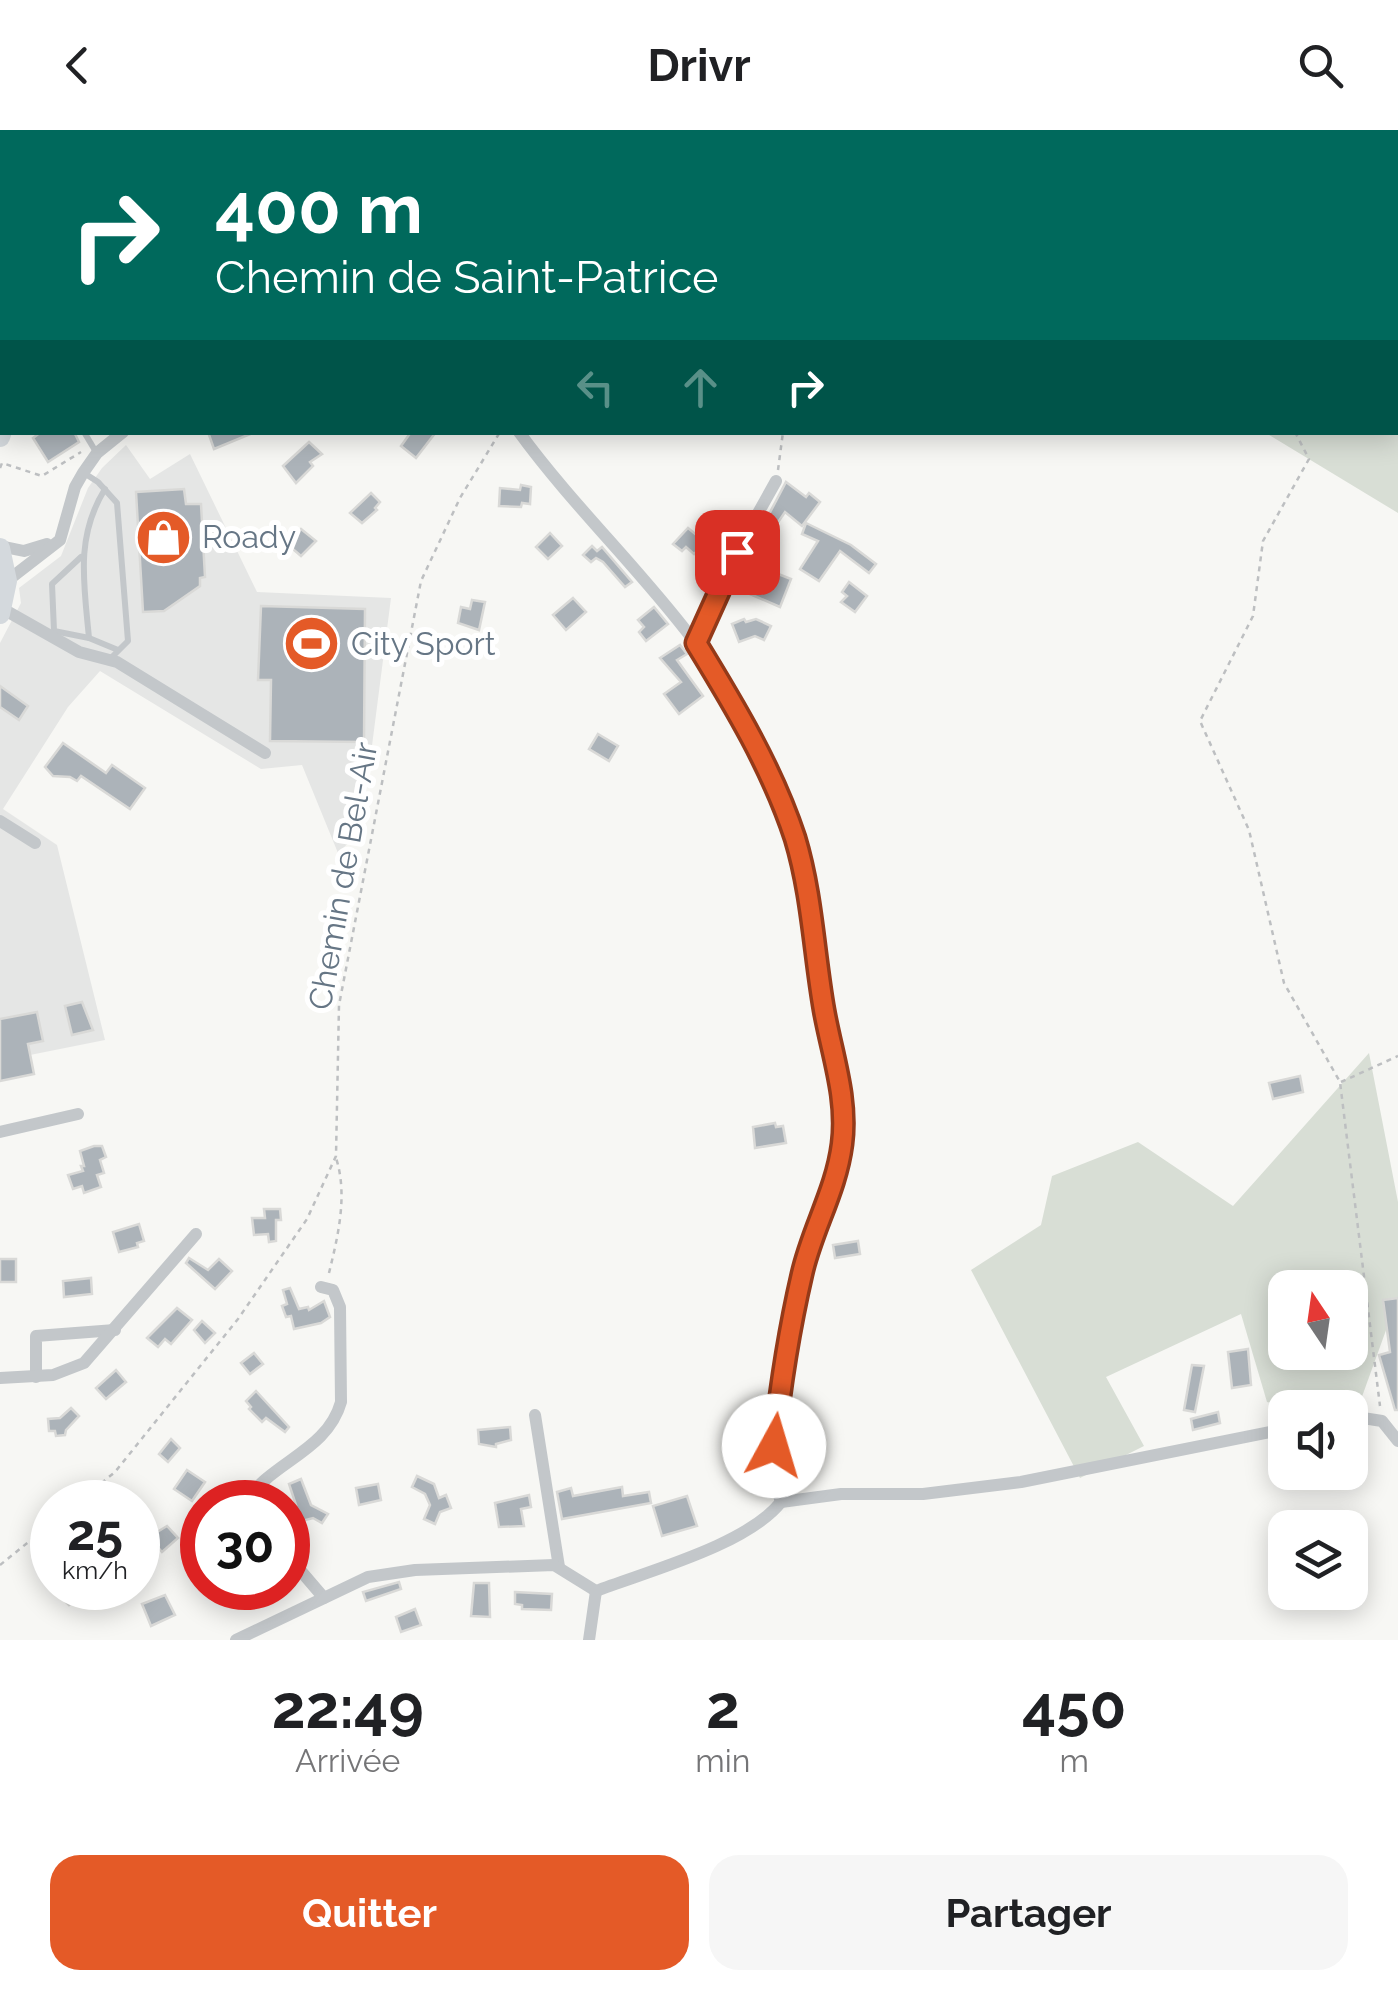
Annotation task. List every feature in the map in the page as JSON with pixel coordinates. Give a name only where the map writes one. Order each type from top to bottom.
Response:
[{"type":"main road","points":[[0,547],[7,581],[1,612]]},
{"type":"street","points":[[7,581],[60,540],[94,449],[118,435]]},
{"type":"street","points":[[520,435],[696,643],[746,725],[795,840],[807,887],[816,966],[842,1087],[843,1140],[836,1184],[802,1271],[780,1390],[774,1446],[775,1486],[781,1502]]},
{"type":"street","points":[[696,643],[737,552],[776,481]]},
{"type":"street","points":[[0,547],[24,551],[46,545],[68,513]]},
{"type":"street","points":[[1,612],[79,652],[114,655],[265,754]]},
{"type":"street","points":[[0,821],[35,844]]},
{"type":"street","points":[[0,1132],[78,1114]]},
{"type":"street","points":[[0,1378],[36,1377],[84,1363],[196,1234]]},
{"type":"street","points":[[268,1480],[314,1444],[337,1415],[341,1402],[340,1307],[334,1290],[323,1287]]},
{"type":"street","points":[[36,1377],[36,1336],[115,1330]]},
{"type":"street","points":[[534,1415],[558,1567]]},
{"type":"street","points":[[1368,1419],[1382,1421],[1398,1441]]},
{"type":"street","points":[[596,1591],[742,1533],[770,1516],[781,1502],[841,1494],[923,1494],[1022,1482],[1268,1432]]},
{"type":"street","points":[[236,1640],[368,1577],[415,1570],[558,1567],[596,1591]]},
{"type":"street","points":[[310,1582],[324,1598]]},
{"type":"street","points":[[589,1640],[596,1591]]},
{"type":"lane","points":[[86,435],[94,449]]},
{"type":"lane","points":[[82,556],[52,584],[54,631],[90,638],[114,655],[128,640],[117,502],[83,473]]},
{"type":"lane","points":[[90,638],[82,556],[95,505],[105,489]]},
{"type":"path","name":"Chemin de Bel-Air","points":[[105,1480],[238,1318],[307,1220],[336,1156],[339,1005],[421,581],[460,498],[498,435]]},
{"type":"path","points":[[776,481],[783,435]]},
{"type":"path","points":[[1296,435],[1309,460],[1263,542],[1252,616],[1200,721],[1249,830],[1284,983],[1340,1082],[1382,1421]]},
{"type":"path","points":[[0,468],[2,463],[42,476],[94,449]]},
{"type":"path","points":[[1340,1082],[1398,1056]]},
{"type":"path","points":[[323,1287],[342,1201],[342,1174],[336,1156]]},
{"type":"path","points":[[0,1566],[30,1541]]},
{"type":"shaded area","points":[[1269,435],[1398,435],[1398,513]]},
{"type":"shaded area","points":[[126,445],[150,479],[190,454],[257,592],[391,598],[361,831],[338,853],[302,765],[261,769],[100,671],[68,707],[3,809],[57,845],[105,1040],[0,1061],[0,643],[21,603],[19,588],[61,556],[88,488]]},
{"type":"shaded area","points":[[1369,1053],[1398,1202],[1398,1297],[1364,1390],[1268,1390],[1267,1402],[1241,1314],[1106,1377],[1144,1446],[1080,1478],[971,1270],[1041,1225],[1052,1176],[1138,1142],[1233,1206]]},
{"type":"building","points":[[76,435],[79,442],[48,462],[33,438]]},
{"type":"building","points":[[209,435],[248,435],[214,449]]},
{"type":"building","points":[[409,435],[434,435],[416,458],[401,446]]},
{"type":"building","points":[[309,442],[322,454],[310,462],[313,466],[296,483],[283,466]]},
{"type":"building","points":[[786,482],[820,502],[802,526],[785,512],[766,540],[758,535]]},
{"type":"building","points":[[521,485],[531,487],[530,504],[499,506],[500,488],[520,490]]},
{"type":"building","points":[[184,489],[186,504],[201,504],[205,577],[200,578],[200,586],[164,611],[143,612],[136,492]]},
{"type":"building","points":[[371,493],[380,502],[362,523],[350,513]]},
{"type":"building","points":[[806,523],[851,545],[876,564],[869,573],[840,551],[819,581],[800,569],[818,541],[802,534]]},
{"type":"building","points":[[688,528],[705,542],[694,554],[673,544]]},
{"type":"building","points":[[301,529],[316,541],[301,556],[287,544]]},
{"type":"building","points":[[550,533],[562,546],[548,559],[536,547]]},
{"type":"building","points":[[592,546],[597,551],[602,547],[632,582],[625,587],[603,562],[596,558],[591,562],[583,555]]},
{"type":"building","points":[[763,568],[791,579],[780,607],[743,591],[748,580],[756,583]]},
{"type":"building","points":[[849,582],[867,596],[855,612],[841,602],[847,596],[842,592]]},
{"type":"building","points":[[573,598],[586,612],[566,630],[553,615]]},
{"type":"building","points":[[472,600],[485,602],[479,630],[458,623],[461,607],[470,609]]},
{"type":"building","name":"City Sport","points":[[261,606],[365,609],[364,742],[270,741],[271,680],[258,680]]},
{"type":"building","points":[[654,607],[668,624],[646,641],[639,632],[644,627],[638,620]]},
{"type":"building","points":[[756,619],[771,626],[764,640],[755,636],[739,642],[732,624]]},
{"type":"building","points":[[680,645],[687,654],[677,660],[703,696],[679,714],[664,694],[681,682],[660,658]]},
{"type":"building","points":[[0,686],[28,706],[19,720],[0,707]]},
{"type":"building","points":[[598,734],[618,746],[609,761],[589,749]]},
{"type":"building","points":[[63,743],[106,773],[112,765],[145,788],[130,809],[81,776],[77,781],[53,776],[45,767]]},
{"type":"building","points":[[82,1002],[93,1030],[72,1035],[65,1006]]},
{"type":"building","points":[[37,1012],[43,1041],[28,1044],[34,1074],[0,1081],[0,1019]]},
{"type":"building","points":[[1300,1076],[1303,1092],[1273,1099],[1269,1083]]},
{"type":"building","points":[[775,1123],[776,1127],[783,1126],[786,1143],[755,1148],[753,1127]]},
{"type":"building","points":[[102,1146],[106,1157],[100,1160],[104,1173],[97,1175],[101,1187],[84,1193],[82,1186],[73,1189],[68,1175],[83,1171],[80,1151]]},
{"type":"building","points":[[264,1209],[280,1209],[276,1241],[269,1242],[268,1234],[254,1235],[252,1218],[265,1218]]},
{"type":"building","points":[[139,1224],[144,1241],[137,1243],[138,1247],[119,1252],[113,1232]]},
{"type":"building","points":[[858,1241],[860,1254],[835,1258],[833,1245]]},
{"type":"building","points":[[189,1258],[208,1270],[219,1259],[232,1271],[215,1289],[186,1263]]},
{"type":"building","points":[[0,1259],[16,1259],[16,1282],[0,1282]]},
{"type":"building","points":[[91,1278],[92,1294],[64,1297],[63,1281]]},
{"type":"building","points":[[290,1288],[299,1309],[309,1310],[324,1301],[330,1317],[294,1329],[291,1316],[286,1317],[282,1306],[287,1304],[283,1290]]},
{"type":"building","points":[[1398,1298],[1395,1410],[1379,1355],[1390,1352],[1383,1300]]},
{"type":"building","points":[[177,1308],[192,1320],[171,1344],[165,1339],[158,1347],[147,1338]]},
{"type":"building","points":[[202,1321],[215,1333],[205,1343],[194,1330]]},
{"type":"building","points":[[1248,1349],[1251,1385],[1232,1388],[1228,1352]]},
{"type":"building","points":[[254,1353],[263,1364],[250,1374],[241,1363]]},
{"type":"building","points":[[1192,1365],[1204,1366],[1195,1412],[1184,1410]]},
{"type":"building","points":[[116,1370],[126,1382],[106,1399],[96,1388]]},
{"type":"building","points":[[256,1391],[289,1427],[285,1432],[266,1418],[262,1422],[249,1409],[246,1401]]},
{"type":"building","points":[[71,1408],[79,1416],[65,1435],[56,1436],[55,1431],[49,1431],[48,1419],[60,1418]]},
{"type":"building","points":[[1218,1412],[1220,1423],[1193,1430],[1191,1419]]},
{"type":"building","points":[[510,1427],[511,1440],[496,1447],[479,1444],[478,1430]]},
{"type":"building","points":[[171,1439],[180,1448],[168,1462],[159,1454]]},
{"type":"building","points":[[187,1470],[202,1480],[180,1480]]},
{"type":"building","points":[[417,1476],[434,1484],[439,1498],[446,1495],[451,1508],[440,1512],[435,1524],[424,1519],[430,1505],[425,1494],[412,1487]]},
{"type":"building","points":[[378,1484],[381,1500],[359,1505],[356,1488]]},
{"type":"building","points":[[622,1487],[623,1496],[649,1492],[651,1503],[562,1519],[557,1492],[571,1488],[573,1496]]},
{"type":"building","points":[[529,1495],[531,1507],[521,1509],[524,1526],[499,1527],[495,1503]]},
{"type":"building","points":[[687,1496],[697,1526],[662,1536],[653,1506]]},
{"type":"building","points":[[310,1502],[328,1514],[322,1523],[310,1519]]},
{"type":"building","points":[[167,1526],[178,1538],[162,1552],[160,1550],[160,1530]]},
{"type":"building","points":[[399,1582],[401,1589],[366,1601],[363,1592]]},
{"type":"building","points":[[474,1583],[489,1583],[490,1617],[471,1616]]},
{"type":"building","points":[[515,1592],[552,1594],[551,1610],[522,1609],[522,1605],[515,1604]]},
{"type":"building","points":[[165,1595],[175,1615],[151,1626],[144,1610],[160,1610],[160,1597]]},
{"type":"building","points":[[415,1609],[421,1625],[401,1632],[396,1617]]},
{"type":"place","name":"Roady","points":[[163,537]]},
{"type":"place","name":"City Sport","points":[[312,644]]},
{"type":"route","points":[[737,552],[696,643],[746,725],[795,840],[807,887],[826,1023],[842,1087],[843,1140],[836,1184],[802,1271],[774,1446]]}]
